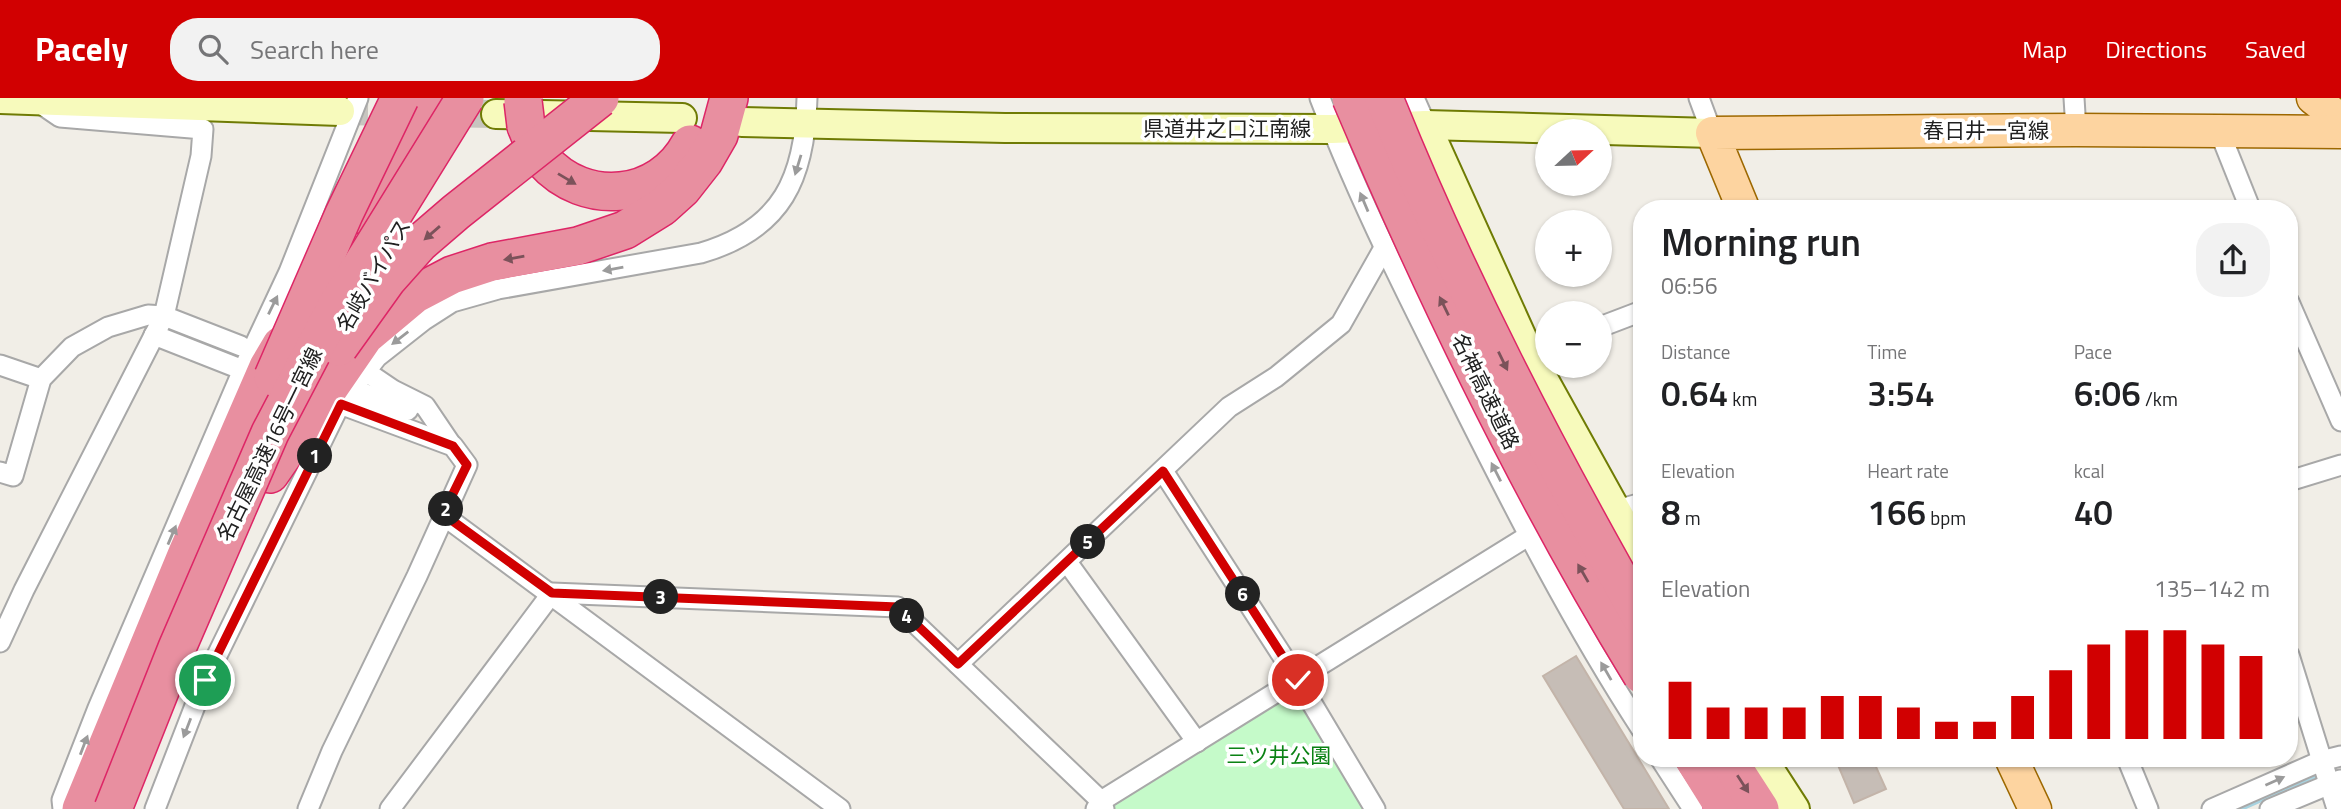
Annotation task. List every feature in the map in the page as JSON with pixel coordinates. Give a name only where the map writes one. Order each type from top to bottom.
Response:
[{"type":"highway","points":[[256,360],[344,214],[399,98]]},
{"type":"highway","name":"名岐バイパス","points":[[81,809],[182,566],[256,360],[429,98]]},
{"type":"highway","name":"名古屋高速16号一宮線","points":[[88,809],[191,553],[242,440],[256,360],[321,293],[438,98]]},
{"type":"highway","points":[[222,540],[260,497],[335,353],[358,317],[387,280],[420,243],[456,212],[600,98]]},
{"type":"highway","name":"名神高速道路","points":[[1351,98],[1401,215],[1494,409],[1560,533],[1633,659]]},
{"type":"highway","name":"名神高速道路","points":[[1384,98],[1459,270],[1518,392],[1633,603]]},
{"type":"highway","points":[[503,106],[542,159],[566,179],[593,191],[620,192],[648,183],[666,172],[686,151],[705,115],[695,108]]},
{"type":"highway","name":"名岐バイパス","points":[[133,809],[178,687],[270,474],[345,323],[411,209],[503,106]]},
{"type":"highway","name":"名古屋高速16号一宮線","points":[[113,809],[222,540],[270,433],[337,305],[503,106]]},
{"type":"highway","points":[[270,474],[365,336],[414,295],[452,275],[492,262],[578,246],[625,230],[662,207],[682,189],[704,161],[735,110]]},
{"type":"highway","points":[[1699,767],[1725,809]]},
{"type":"highway","points":[[1733,767],[1760,809]]},
{"type":"main road","points":[[2313,98],[2341,120]]},
{"type":"main road","points":[[0,99],[349,104]]},
{"type":"main road","points":[[503,106],[695,108]]},
{"type":"main road","name":"県道井之口江南線","points":[[735,110],[1332,129],[1426,125],[1712,133]]},
{"type":"main road","points":[[1426,125],[1535,344]]},
{"type":"main road","name":"春日井一宮線","points":[[1712,133],[2076,130],[2341,132]]},
{"type":"main road","points":[[1712,133],[1740,200]]},
{"type":"main road","points":[[1551,378],[1614,511],[1633,542]]},
{"type":"main road","points":[[1768,767],[1795,809]]},
{"type":"main road","points":[[2015,767],[2035,809]]},
{"type":"street","points":[[1320,98],[1384,248],[1528,536],[1633,717]]},
{"type":"street","points":[[1414,98],[1426,125]]},
{"type":"street","points":[[1699,98],[1712,133]]},
{"type":"street","points":[[2074,98],[2076,130]]},
{"type":"street","points":[[0,642],[165,313],[201,156],[203,129],[60,117],[42,99]]},
{"type":"street","points":[[63,809],[62,800],[98,708],[256,360],[349,104]]},
{"type":"street","points":[[155,809],[205,680],[341,404],[365,371],[386,349],[452,302],[498,289],[702,253],[747,233],[776,210],[791,187],[803,149],[806,111]]},
{"type":"street","points":[[2220,133],[2247,200]]},
{"type":"street","points":[[958,664],[1230,408],[1276,377],[1341,324],[1384,248]]},
{"type":"street","points":[[0,472],[13,476],[41,379],[72,347],[108,327],[165,313],[256,360]]},
{"type":"street","points":[[1612,322],[1633,314]]},
{"type":"street","points":[[2298,323],[2341,421]]},
{"type":"street","points":[[154,335],[256,360]]},
{"type":"street","points":[[0,365],[41,379]]},
{"type":"street","points":[[308,809],[332,751],[417,576],[467,465],[436,426],[425,406],[393,390],[365,371]]},
{"type":"street","points":[[360,392],[423,416],[436,426]]},
{"type":"street","points":[[341,404],[453,446]]},
{"type":"street","points":[[2298,478],[2341,465]]},
{"type":"street","points":[[1163,471],[1298,680],[1375,809]]},
{"type":"street","points":[[1614,511],[1633,506]]},
{"type":"street","points":[[443,514],[840,809]]},
{"type":"street","points":[[552,593],[898,607],[1101,806],[1197,742],[1528,536]]},
{"type":"street","points":[[1067,562],[1197,742]]},
{"type":"street","points":[[390,809],[552,593]]},
{"type":"street","points":[[2298,685],[2321,761],[2335,781],[2337,809]]},
{"type":"street","points":[[2212,809],[2321,761],[2341,756]]},
{"type":"street","points":[[1666,767],[1693,809]]},
{"type":"street","points":[[2131,767],[2147,809]]},
{"type":"street","points":[[2270,809],[2335,781]]},
{"type":"green space","name":"三ツ井公園","points":[[1298,680],[1375,809],[1104,809]]},
{"type":"building","points":[[1576,656],[1633,750],[1633,767],[1643,767],[1669,809],[1624,809],[1543,676]]},
{"type":"building","points":[[1839,767],[1876,767],[1886,789],[1854,803]]},
{"type":"waterway","points":[[2240,809],[2321,773]]},
{"type":"tunnel","points":[[340,111],[496,114]]},
{"type":"route","points":[[205,680],[341,404],[453,446],[467,465],[443,514],[552,593],[898,607],[958,664],[1163,471],[1298,680]]}]
